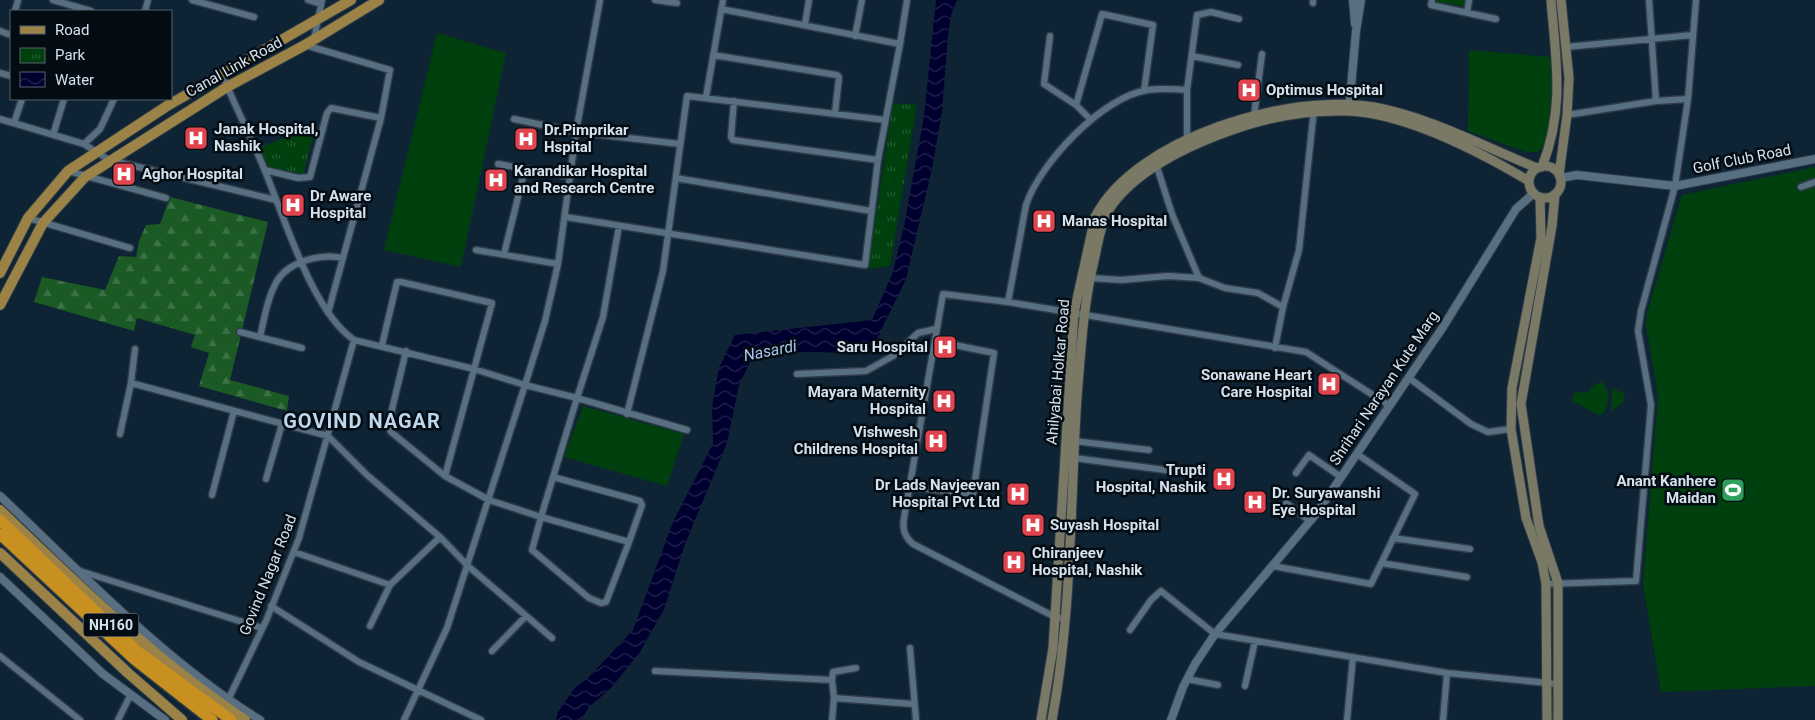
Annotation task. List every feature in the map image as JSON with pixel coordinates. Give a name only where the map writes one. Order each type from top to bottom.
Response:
[{"type":"highway","name":"NH160","points":[[0,520],[137,651],[231,720]]},
{"type":"highway","name":"NH160","points":[[0,534],[134,659],[212,720]]},
{"type":"main road","name":"Canal Link Road","points":[[0,273],[28,218],[68,171],[167,106],[351,0]]},
{"type":"main road","name":"Canal Link Road","points":[[0,305],[43,223],[84,177],[227,86],[305,45],[379,0]]},
{"type":"main road","points":[[1547,720],[1546,584],[1542,562],[1526,518],[1511,429],[1512,388],[1540,238],[1537,195],[1529,181],[1539,168],[1552,140],[1556,117],[1557,62],[1551,0]]},
{"type":"main road","points":[[1558,720],[1558,583],[1539,526],[1521,404],[1552,226],[1555,194],[1560,187],[1569,78],[1561,0]]},
{"type":"main road","name":"Ahilyabai Holkar Road","points":[[1349,107],[1436,135],[1495,161],[1529,181]]},
{"type":"main road","name":"Ahilyabai Holkar Road","points":[[1041,720],[1047,690],[1055,617],[1079,313],[1090,231],[1101,205],[1131,172],[1187,140],[1254,116],[1314,109],[1349,107],[1396,112],[1425,121],[1539,168]]},
{"type":"main road","name":"Ahilyabai Holkar Road","points":[[1052,720],[1060,675],[1066,619],[1079,313],[1090,278],[1103,222],[1111,206],[1124,192],[1157,166],[1217,135],[1251,124],[1314,109]]},
{"type":"main road","points":[[1539,168],[1552,168],[1560,177]]},
{"type":"main road","points":[[1537,195],[1545,198],[1555,194]]},
{"type":"main road","points":[[1516,366],[1526,369]]},
{"type":"main road","points":[[0,510],[94,600],[158,656],[245,720]]},
{"type":"main road","points":[[0,553],[128,673],[182,720]]},
{"type":"street","points":[[53,0],[88,10]]},
{"type":"street","points":[[192,0],[254,17]]},
{"type":"street","points":[[308,0],[322,2],[314,39]]},
{"type":"street","points":[[404,720],[447,628],[545,321],[558,264],[566,217],[576,132],[600,0]]},
{"type":"street","points":[[655,0],[677,3]]},
{"type":"street","points":[[706,97],[723,0]]},
{"type":"street","points":[[805,24],[810,0]]},
{"type":"street","points":[[855,36],[862,0]]},
{"type":"street","points":[[566,217],[865,265],[878,160],[907,0]]},
{"type":"street","points":[[1353,0],[1356,31]]},
{"type":"street","points":[[1349,107],[1356,31],[1361,0]]},
{"type":"street","points":[[1432,0],[1431,5],[1496,19]]},
{"type":"street","points":[[1467,13],[1469,0]]},
{"type":"street","points":[[1649,0],[1656,101]]},
{"type":"street","points":[[1546,584],[1636,581],[1651,405],[1638,331],[1641,311],[1675,186],[1688,99],[1696,0]]},
{"type":"street","points":[[721,9],[900,44]]},
{"type":"street","points":[[1187,140],[1187,90],[1197,16],[1210,12],[1239,18]]},
{"type":"street","points":[[1076,105],[1102,14],[1153,24],[1144,91]]},
{"type":"street","points":[[0,32],[10,34]]},
{"type":"street","points":[[1566,47],[1652,37],[1693,35]]},
{"type":"street","points":[[1050,36],[1044,84],[1076,105],[1091,120]]},
{"type":"street","points":[[305,45],[390,70],[381,118],[328,313]]},
{"type":"street","points":[[1254,116],[1262,54]]},
{"type":"street","points":[[713,55],[837,75],[839,77],[835,113]]},
{"type":"street","points":[[1192,56],[1238,65]]},
{"type":"street","points":[[222,74],[265,170],[302,262],[328,313],[341,331],[354,340],[382,345],[474,369],[687,430]]},
{"type":"street","points":[[1008,302],[1026,205],[1031,190],[1041,173],[1101,110],[1144,91],[1187,90]]},
{"type":"street","points":[[627,414],[663,271],[685,99],[690,95],[886,120]]},
{"type":"street","points":[[1567,115],[1656,101],[1688,99]]},
{"type":"street","points":[[14,123],[22,100]]},
{"type":"street","points":[[53,134],[64,100]]},
{"type":"street","points":[[84,144],[100,129],[114,100]]},
{"type":"street","points":[[734,101],[731,138],[733,140],[878,160]]},
{"type":"street","points":[[265,170],[298,178],[310,177],[328,112],[331,108],[381,118]]},
{"type":"street","points":[[1275,348],[1283,307],[1298,250],[1314,109]]},
{"type":"street","points":[[0,119],[84,144],[109,160],[276,200]]},
{"type":"street","points":[[514,119],[576,132],[680,144]]},
{"type":"street","name":"Golf Club Road","points":[[1675,186],[1815,159]]},
{"type":"street","points":[[498,164],[571,177]]},
{"type":"street","points":[[1157,166],[1172,214],[1199,278]]},
{"type":"street","points":[[504,254],[525,169]]},
{"type":"street","points":[[68,171],[84,177],[166,198]]},
{"type":"street","points":[[1560,177],[1577,175],[1675,186]]},
{"type":"street","points":[[676,178],[871,211]]},
{"type":"street","points":[[1801,187],[1815,182]]},
{"type":"street","name":"Shrihari Narayan Kute Marg","points":[[1171,720],[1187,679],[1216,634],[1310,521],[1444,326],[1516,209],[1537,195]]},
{"type":"street","points":[[28,218],[130,248]]},
{"type":"street","points":[[553,477],[640,501],[642,506],[606,602],[601,603],[589,598],[532,550],[541,517],[553,477],[577,398],[603,317],[619,226]]},
{"type":"street","points":[[476,250],[558,264]]},
{"type":"street","points":[[260,337],[276,282],[284,273],[302,262],[330,256],[343,258]]},
{"type":"street","points":[[1090,278],[1121,280],[1168,276],[1199,278],[1225,288],[1258,293],[1283,307]]},
{"type":"street","points":[[382,345],[397,282],[490,301],[493,306],[474,369],[446,476]]},
{"type":"street","points":[[1066,619],[1055,617],[913,544],[906,538],[902,529],[943,294],[1079,313],[1306,352],[1390,406]]},
{"type":"street","points":[[798,374],[866,371],[893,356],[918,332],[936,329]]},
{"type":"street","points":[[240,332],[302,348]]},
{"type":"street","name":"Govind Nagar Road","points":[[228,700],[272,606],[294,552],[354,340]]},
{"type":"street","points":[[909,487],[972,494],[994,354],[935,341]]},
{"type":"street","points":[[120,434],[131,383],[135,349]]},
{"type":"street","points":[[406,351],[388,418],[388,426],[391,432],[446,476],[489,500],[629,542]]},
{"type":"street","points":[[1409,378],[1471,424],[1488,432],[1511,429]]},
{"type":"street","points":[[131,383],[328,436],[367,475],[440,537],[468,566],[552,638]]},
{"type":"street","points":[[212,495],[234,411]]},
{"type":"street","points":[[266,479],[282,424]]},
{"type":"street","points":[[1074,441],[1149,450]]},
{"type":"street","points":[[1273,566],[1371,584],[1415,494],[1357,454]]},
{"type":"street","points":[[1296,473],[1310,455],[1341,477]]},
{"type":"street","points":[[1074,458],[1188,473]]},
{"type":"street","points":[[0,496],[131,622],[228,700],[260,720]]},
{"type":"street","points":[[1286,503],[1310,521]]},
{"type":"street","points":[[370,626],[390,585],[440,537]]},
{"type":"street","points":[[1393,538],[1470,549]]},
{"type":"street","points":[[294,552],[390,585]]},
{"type":"street","points":[[1381,563],[1467,577]]},
{"type":"street","points":[[80,571],[97,574],[262,628]]},
{"type":"street","points":[[0,577],[73,648],[130,696],[165,720]]},
{"type":"street","points":[[1130,630],[1151,600],[1160,591],[1216,634],[1447,672],[1558,684]]},
{"type":"street","points":[[272,606],[359,662],[388,678],[419,690],[481,720]]},
{"type":"street","points":[[492,651],[526,616]]},
{"type":"street","points":[[1245,686],[1255,641]]},
{"type":"street","points":[[910,648],[916,720]]},
{"type":"street","points":[[0,656],[80,720]]},
{"type":"street","points":[[1347,720],[1353,657]]},
{"type":"street","points":[[832,720],[834,698],[833,672],[856,668]]},
{"type":"street","points":[[654,671],[832,680]]},
{"type":"street","points":[[1443,720],[1447,672]]},
{"type":"street","points":[[1187,679],[1218,685]]},
{"type":"street","points":[[118,720],[130,696]]},
{"type":"street","points":[[834,698],[914,704]]},
{"type":"green space","points":[[1428,0],[1467,0],[1466,7],[1448,3],[1429,5]]},
{"type":"green space","points":[[437,33],[506,53],[461,267],[384,250]]},
{"type":"green space","points":[[1469,50],[1552,57],[1551,112],[1547,145],[1537,152],[1526,152],[1468,131]]},
{"type":"green space","points":[[893,103],[917,105],[890,266],[868,269]]},
{"type":"green space","points":[[316,125],[303,176],[267,169],[259,148]]},
{"type":"green space","name":"Anant Kanhere Maidan","points":[[1815,167],[1815,686],[1661,692],[1643,584],[1658,396],[1646,325],[1647,313],[1682,195]]},
{"type":"green space","points":[[170,197],[268,222],[230,380],[289,396],[287,411],[199,386],[209,353],[191,347],[195,335],[137,318],[134,331],[34,302],[42,277],[105,290],[119,256],[136,257],[139,241],[146,225],[160,224]]},
{"type":"green space","points":[[1602,382],[1608,393],[1607,406],[1603,414],[1599,415],[1572,401],[1575,392],[1587,393],[1595,384]]},
{"type":"green space","points":[[1612,388],[1623,393],[1625,397],[1622,404],[1611,411]]},
{"type":"green space","points":[[583,406],[684,434],[667,486],[564,457]]},
{"type":"water","name":"Nasardi","points":[[936,0],[957,0],[951,15],[948,35],[942,111],[932,169],[906,279],[873,347],[848,353],[788,353],[751,360],[739,385],[727,443],[685,544],[664,609],[640,652],[611,688],[589,707],[581,720],[556,720],[558,712],[574,689],[590,676],[633,630],[673,522],[713,444],[712,407],[719,368],[735,335],[872,320],[893,272],[904,226],[924,117]]},
{"type":"place","name":"Optimus Hospital","points":[[1249,90]]},
{"type":"place","name":"Janak Hospital, Nashik","points":[[196,138]]},
{"type":"place","name":"Dr.Pimprikar Hspital","points":[[526,139]]},
{"type":"place","name":"Aghor Hospital","points":[[124,174]]},
{"type":"place","name":"Karandikar Hospital and Research Centre","points":[[496,180]]},
{"type":"place","name":"Dr Aware Hospital","points":[[293,205]]},
{"type":"place","name":"Manas Hospital","points":[[1044,221]]},
{"type":"place","name":"Saru Hospital","points":[[945,347]]},
{"type":"place","name":"Sonawane Heart Care Hospital","points":[[1329,384]]},
{"type":"place","name":"Mayara Maternity Hospital","points":[[944,401]]},
{"type":"place","name":"Vishwesh Childrens Hospital","points":[[936,441]]},
{"type":"place","name":"Trupti Hospital, Nashik","points":[[1224,479]]},
{"type":"place","name":"Anant Kanhere Maidan","points":[[1733,490]]},
{"type":"place","name":"Dr Lads Navjeevan Hospital Pvt Ltd","points":[[1018,494]]},
{"type":"place","name":"Dr. Suryawanshi Eye Hospital","points":[[1255,502]]},
{"type":"place","name":"Suyash Hospital","points":[[1033,525]]},
{"type":"place","name":"Chiranjeev Hospital, Nashik","points":[[1014,562]]},
{"type":"district","name":"GOVIND NAGAR","points":[[362,421]]}]
